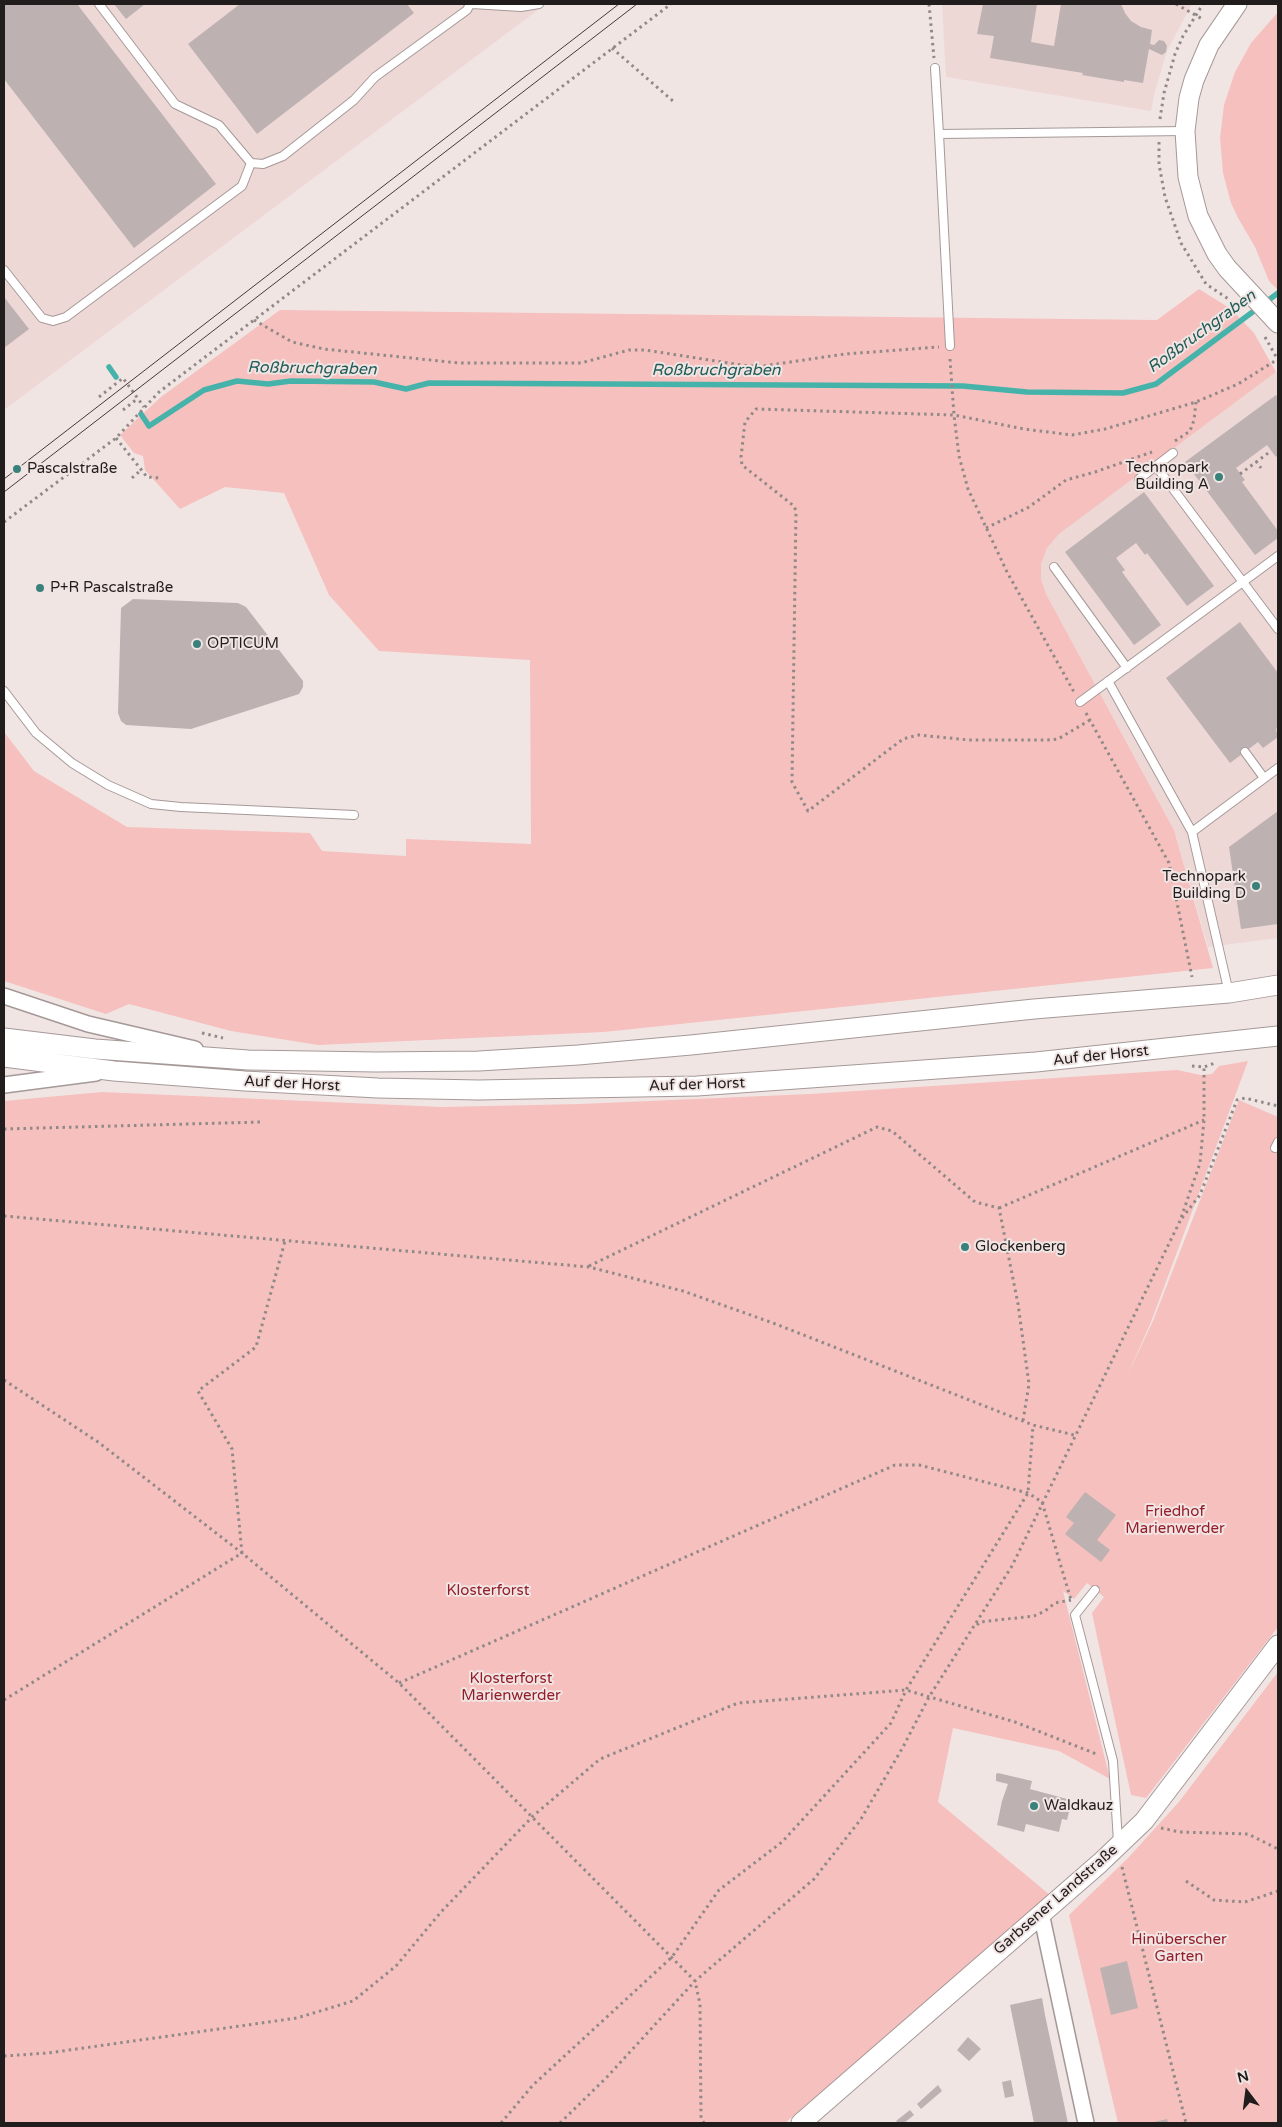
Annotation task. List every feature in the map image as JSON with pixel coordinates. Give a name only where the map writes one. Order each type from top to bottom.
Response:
[{"type":"street","points":[[1237,4],[1218,29],[1194,80],[1189,98],[1185,131],[1188,177],[1198,216],[1213,247],[1227,268],[1267,312]]},
{"type":"street","name":"Auf der Horst","points":[[4,1038],[95,1049],[248,1060],[395,1062],[479,1060],[578,1055],[691,1046],[1228,988],[1278,985]]},
{"type":"street","name":"Auf der Horst","points":[[4,996],[88,1024],[159,1042],[248,1060]]},
{"type":"street","name":"Auf der Horst","points":[[4,1057],[114,1070],[245,1082],[479,1090],[697,1086],[1036,1062],[1278,1036]]},
{"type":"street","name":"Auf der Horst","points":[[4,1085],[114,1070]]},
{"type":"street","name":"Garbsener Landstraße","points":[[801,2123],[1118,1846],[1159,1802],[1278,1645]]},
{"type":"street","points":[[1041,1913],[1086,2123]]},
{"type":"lane","points":[[98,4],[175,104],[219,125],[251,163],[263,164],[283,156],[354,100],[375,77],[467,10],[471,4],[521,7],[539,4]]},
{"type":"lane","points":[[934,68],[950,346]]},
{"type":"lane","points":[[939,134],[1185,131]]},
{"type":"lane","points":[[4,270],[42,318],[53,321],[66,317],[242,186],[251,163]]},
{"type":"lane","points":[[1139,479],[1173,453]]},
{"type":"lane","points":[[1156,466],[1278,629]]},
{"type":"lane","points":[[1080,702],[1278,556]]},
{"type":"lane","points":[[1054,567],[1126,668]]},
{"type":"lane","points":[[1108,681],[1192,832],[1228,988]]},
{"type":"lane","points":[[4,691],[36,733],[72,763],[108,785],[151,804],[354,815]]},
{"type":"lane","points":[[1245,752],[1264,778]]},
{"type":"lane","points":[[1192,832],[1278,768]]},
{"type":"lane","points":[[1096,1590],[1075,1615],[1113,1761],[1118,1846]]},
{"type":"path","points":[[4,522],[116,438],[159,392],[671,4]]},
{"type":"path","points":[[929,4],[934,68]]},
{"type":"path","points":[[1176,4],[1218,29]]},
{"type":"path","points":[[612,48],[673,101]]},
{"type":"path","points":[[254,320],[292,342],[324,349],[459,363],[581,363],[629,350],[645,350],[748,366],[763,366],[845,354],[950,346]]},
{"type":"path","points":[[1090,720],[1058,739],[969,740],[919,735],[910,737],[903,740],[808,812],[792,782],[796,511],[794,506],[742,465],[744,422],[756,409],[954,415],[1024,429],[1072,435],[1105,429],[1196,402],[1238,384],[1278,359]]},
{"type":"path","points":[[951,374],[954,415],[961,464],[968,489],[1007,572],[1169,863],[1192,978],[1228,988]]},
{"type":"path","points":[[99,397],[123,378],[144,407]]},
{"type":"path","points":[[123,410],[137,399]]},
{"type":"path","points":[[1171,443],[1190,431],[1194,420],[1196,402]]},
{"type":"path","points":[[116,438],[147,477],[160,478]]},
{"type":"path","points":[[986,528],[1029,507],[1066,480],[1095,472],[1155,450]]},
{"type":"path","points":[[1240,474],[1271,451]]},
{"type":"path","points":[[1256,461],[1261,468]]},
{"type":"path","points":[[1240,465],[1244,470]]},
{"type":"path","points":[[132,478],[141,470]]},
{"type":"path","points":[[197,1032],[225,1038]]},
{"type":"path","points":[[560,2123],[607,2078],[695,1981],[814,1879],[861,1819],[903,1747],[929,1697],[1012,1566],[1180,1220],[1200,1162],[1204,1120],[1204,1066]]},
{"type":"path","points":[[1180,1220],[1191,1209],[1200,1194],[1237,1100],[1245,1098],[1278,1106]]},
{"type":"path","points":[[589,1267],[877,1127],[892,1131],[974,1202],[999,1208],[1204,1120]]},
{"type":"path","points":[[4,1129],[261,1122]]},
{"type":"path","points":[[999,1208],[1018,1304],[1029,1384],[1023,1421]]},
{"type":"path","points":[[4,1216],[589,1267],[701,1297],[773,1323],[1033,1426],[1074,1435]]},
{"type":"path","points":[[242,1553],[232,1449],[198,1391],[256,1347],[285,1241]]},
{"type":"path","points":[[4,1380],[98,1442],[242,1553],[399,1683],[695,1981],[700,2004],[701,2118],[704,2123]]},
{"type":"path","points":[[501,2123],[533,2085],[672,1957],[719,1890],[782,1842],[890,1722],[906,1690],[1028,1493],[1033,1426]]},
{"type":"path","points":[[399,1683],[895,1465],[919,1465],[1028,1493],[1042,1502],[1075,1615]]},
{"type":"path","points":[[4,1700],[242,1553]]},
{"type":"path","points":[[973,1629],[980,1622],[1034,1616],[1045,1611],[1055,1602],[1071,1600]]},
{"type":"path","points":[[4,2056],[48,2053],[298,2018],[353,2001],[396,1966],[441,1912],[533,1816],[600,1759],[738,1702],[906,1690],[1015,1722],[1113,1761]]},
{"type":"path","points":[[1155,1826],[1180,1832],[1248,1834],[1278,1849]]},
{"type":"path","points":[[1118,1846],[1186,2123]]},
{"type":"path","points":[[1186,1881],[1214,1900],[1245,1902],[1278,1890]]},
{"type":"shaded area","points":[[4,4],[546,4],[4,410]]},
{"type":"shaded area","points":[[942,4],[1192,4],[1167,51],[1151,111],[946,77]]},
{"type":"shaded area","points":[[1276,372],[1278,374],[1278,938],[1208,947],[1174,830],[1046,594],[1041,579],[1041,564],[1047,548],[1059,534]]},
{"type":"green space","points":[[1278,12],[1278,290],[1269,281],[1255,247],[1231,203],[1223,173],[1220,138],[1224,105],[1235,72],[1251,43]]},
{"type":"green space","points":[[1199,289],[1231,309],[1254,333],[1276,372],[1059,534],[1047,548],[1041,564],[1041,579],[1046,594],[1174,830],[1213,968],[604,1032],[318,1045],[231,1031],[129,1004],[106,1014],[4,981],[4,732],[34,771],[127,827],[310,833],[322,851],[406,856],[406,839],[531,844],[530,660],[379,651],[329,595],[284,493],[225,487],[180,509],[145,470],[143,456],[134,453],[120,435],[161,397],[280,310],[1157,320]]},
{"type":"green space","name":"Klosterforst","points":[[1248,1061],[1151,1322],[1127,1376],[1153,1321],[1239,1100],[1278,1117],[1278,1627],[1146,1798],[1131,1795],[1092,1613],[1104,1597],[1087,1583],[1074,1599],[1063,1591],[1110,1779],[1059,1751],[953,1728],[938,1802],[1050,1895],[785,2123],[4,2123],[4,1101],[102,1092],[442,1107],[580,1104],[810,1094],[1177,1070],[1201,1075],[1212,1074],[1219,1066]]},
{"type":"green space","name":"Hinüberscher Garten","points":[[1278,1672],[1278,2123],[1118,2123],[1069,1915],[1128,1858],[1178,1803]]},
{"type":"building","points":[[4,4],[77,4],[216,184],[134,248],[4,79]]},
{"type":"building","points":[[114,4],[145,4],[126,19]]},
{"type":"building","points":[[240,4],[407,4],[414,13],[257,134],[188,44]]},
{"type":"building","points":[[983,4],[1037,4],[1031,42],[1054,46],[1061,4],[1121,4],[1131,21],[1141,27],[1152,30],[1150,44],[1154,45],[1159,40],[1164,41],[1167,46],[1166,52],[1162,55],[1149,49],[1143,83],[1124,80],[1124,82],[1082,75],[1083,73],[990,58],[994,36],[977,34]]},
{"type":"building","points":[[4,297],[29,329],[4,348]]},
{"type":"building","name":"Technopark Building A","points":[[1276,395],[1278,398],[1278,455],[1276,457],[1267,445],[1236,468],[1245,480],[1242,482],[1278,531],[1278,538],[1255,555],[1185,462]]},
{"type":"building","points":[[1144,492],[1214,586],[1187,606],[1147,553],[1145,555],[1136,543],[1116,558],[1125,570],[1122,572],[1161,625],[1134,645],[1065,552]]},
{"type":"building","name":"OPTICUM","points":[[133,599],[238,603],[246,607],[303,681],[303,687],[299,694],[191,729],[126,725],[121,721],[118,713],[121,608]]},
{"type":"building","points":[[1240,622],[1278,673],[1278,727],[1276,729],[1278,737],[1263,748],[1258,742],[1230,763],[1166,678]]},
{"type":"building","name":"Technopark Building D","points":[[1278,811],[1278,924],[1241,929],[1229,847]]},
{"type":"building","points":[[1085,1492],[1116,1515],[1097,1540],[1110,1550],[1101,1562],[1065,1534],[1074,1523],[1066,1517]]},
{"type":"building","name":"Waldkauz","points":[[996,1774],[1032,1781],[1030,1789],[1067,1799],[1064,1811],[1069,1812],[1067,1820],[1062,1819],[1059,1832],[1026,1824],[1024,1832],[997,1825],[1008,1784],[996,1781]]},
{"type":"building","points":[[1127,1961],[1138,2008],[1111,2015],[1100,1968]]},
{"type":"building","points":[[1042,1998],[1068,2123],[1034,2123],[1010,2005]]},
{"type":"building","points":[[968,2037],[981,2049],[969,2061],[957,2050]]},
{"type":"building","points":[[1011,2080],[1014,2096],[1005,2098],[1002,2082]]},
{"type":"building","points":[[938,2085],[942,2091],[921,2109],[917,2104]]},
{"type":"building","points":[[910,2110],[914,2115],[904,2123],[896,2121]]},
{"type":"building","points":[[1167,2119],[1168,2123],[1150,2123]]},
{"type":"waterway","name":"Roßbruchgraben","points":[[141,414],[149,426],[204,390],[237,381],[268,384],[291,381],[374,382],[406,389],[429,383],[963,386],[1027,392],[1123,393],[1156,384],[1278,293]]},
{"type":"waterway","name":"Roßbruchgraben","points":[[109,367],[116,377]]},
{"type":"tram line","points":[[4,479],[619,4]]},
{"type":"tram line","points":[[4,492],[637,4]]},
{"type":"place","name":"Pascalstraße","points":[[17,469]]},
{"type":"place","name":"Technopark Building A","points":[[1219,477]]},
{"type":"place","name":"P+R Pascalstraße","points":[[40,588]]},
{"type":"place","name":"OPTICUM","points":[[197,644]]},
{"type":"place","name":"Technopark Building D","points":[[1256,886]]},
{"type":"place","name":"Glockenberg","points":[[965,1247]]},
{"type":"place","name":"Waldkauz","points":[[1034,1806]]},
{"type":"park label","name":"Friedhof Marienwerder","points":[[1175,1520]]},
{"type":"park label","name":"Klosterforst Marienwerder","points":[[511,1688]]}]
